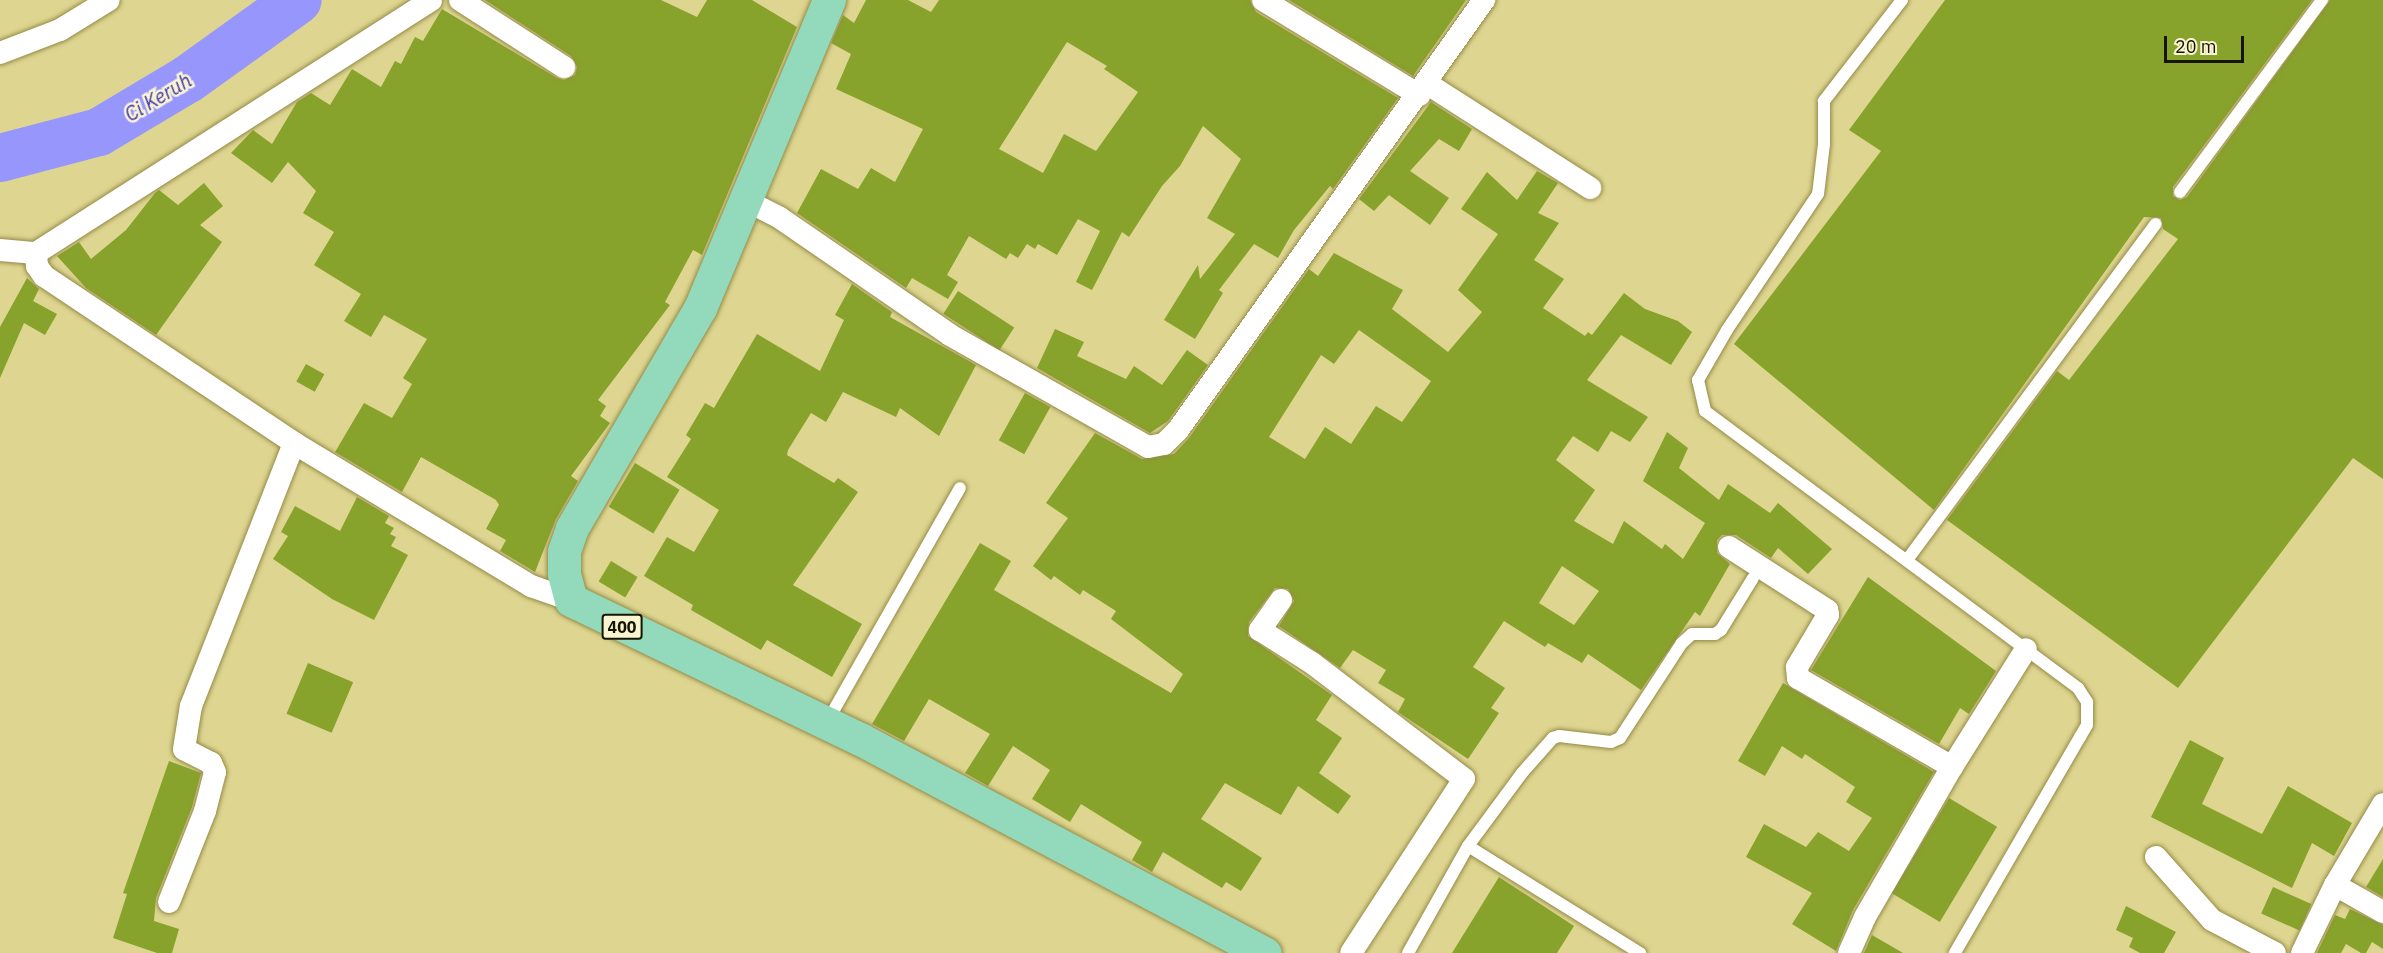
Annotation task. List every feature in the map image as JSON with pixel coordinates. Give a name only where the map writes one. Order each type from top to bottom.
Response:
[{"type":"main road","points":[[571,600],[564,574],[564,551],[572,528],[700,308],[747,201],[829,0]]},
{"type":"main road","name":"400","points":[[571,600],[826,724],[1265,953]]},
{"type":"street","points":[[0,53],[60,30],[109,0]]},
{"type":"street","points":[[0,250],[36,253],[431,0]]},
{"type":"street","points":[[460,0],[564,67]]},
{"type":"street","points":[[1263,0],[1422,89],[1590,188]]},
{"type":"street","points":[[747,201],[780,218],[950,334],[1148,447],[1164,444],[1178,430],[1484,0]]},
{"type":"street","points":[[36,253],[37,266],[44,276],[294,443],[531,586],[571,600]]},
{"type":"street","points":[[169,902],[206,811],[215,772],[211,763],[184,749],[191,706],[294,443]]},
{"type":"street","points":[[1729,546],[1827,610],[1828,615],[1797,667],[1798,678],[1952,767]]},
{"type":"street","points":[[1281,600],[1260,630],[1312,663],[1464,779],[1351,953]]},
{"type":"street","points":[[1849,953],[1952,767],[2026,649]]},
{"type":"street","points":[[2302,953],[2335,885],[2381,813]]},
{"type":"street","points":[[2156,857],[2212,920],[2275,953]]},
{"type":"street","points":[[2335,885],[2383,912]]},
{"type":"lane","points":[[1902,0],[1824,101],[1824,144],[1818,194],[1727,330],[1698,380],[1705,411],[2078,688],[2087,702],[2086,725],[1955,953]]},
{"type":"lane","points":[[2180,192],[2322,0]]},
{"type":"lane","points":[[1906,560],[2156,224]]},
{"type":"lane","points":[[826,724],[960,488]]},
{"type":"lane","points":[[1408,953],[1468,846],[1522,773],[1553,738],[1559,736],[1611,742],[1620,738],[1682,643],[1692,634],[1715,634],[1721,630],[1754,578]]},
{"type":"lane","points":[[1468,846],[1640,953]]},
{"type":"building","points":[[485,0],[661,0],[697,17],[707,0],[752,0],[797,27],[702,255],[693,250],[665,302],[670,305],[598,400],[606,406],[600,416],[610,423],[571,476],[578,481],[556,519],[535,572],[500,551],[506,540],[486,529],[499,505],[496,500],[421,457],[402,492],[335,452],[364,403],[392,418],[412,384],[403,378],[427,339],[384,315],[371,337],[344,321],[361,294],[314,265],[334,232],[303,213],[316,191],[288,162],[272,183],[231,153],[253,130],[272,144],[297,102],[311,93],[330,105],[352,69],[381,87],[395,61],[401,64],[415,37],[423,41],[442,9],[557,78],[564,80],[575,75],[577,67],[571,56]]},
{"type":"building","points":[[866,0],[908,0],[931,12],[939,0],[1250,0],[1256,12],[1398,98],[1333,189],[1330,186],[1294,230],[1278,258],[1254,244],[1219,290],[1223,293],[1195,339],[1164,320],[1198,265],[1200,279],[1235,234],[1207,218],[1241,159],[1203,126],[1180,166],[1162,186],[1129,237],[1122,232],[1092,290],[1076,282],[1100,231],[1078,219],[1057,255],[1038,244],[1035,249],[1027,244],[1018,258],[1010,253],[1006,259],[969,236],[947,275],[958,282],[948,299],[912,278],[906,288],[797,213],[821,169],[858,189],[871,168],[895,182],[923,129],[836,89],[851,54],[831,43],[843,15],[854,23]],"holes":[[[1067,42],[1107,66],[1104,69],[1138,92],[1096,151],[1064,134],[1043,173],[999,149]]]},
{"type":"building","points":[[1289,0],[1466,0],[1413,76]]},
{"type":"building","points":[[1945,0],[2312,0],[2173,187],[2173,196],[2180,200],[2187,197],[2330,0],[2383,0],[2383,479],[2353,458],[2178,688],[1947,520],[2057,371],[2069,380],[2178,239],[2163,229],[2161,218],[2144,217],[1934,510],[1734,344],[1881,151],[1849,130]]},
{"type":"building","points":[[1431,102],[1472,129],[1459,151],[1439,139],[1410,171],[1449,198],[1430,225],[1389,195],[1374,211],[1359,199]]},
{"type":"building","points":[[1537,171],[1558,183],[1538,213],[1559,223],[1534,260],[1564,279],[1543,308],[1585,336],[1588,332],[1592,335],[1624,293],[1645,309],[1678,321],[1692,332],[1671,365],[1621,335],[1587,380],[1648,417],[1630,442],[1611,431],[1598,452],[1573,436],[1556,460],[1595,490],[1574,521],[1613,544],[1624,521],[1662,549],[1665,544],[1683,559],[1705,523],[1643,481],[1667,432],[1688,448],[1679,468],[1719,500],[1728,484],[1770,513],[1778,503],[1832,549],[1808,574],[1778,548],[1771,558],[1736,535],[1722,535],[1717,540],[1717,553],[1730,564],[1700,616],[1695,612],[1641,690],[1588,654],[1582,663],[1548,643],[1545,647],[1504,621],[1473,667],[1505,688],[1491,708],[1499,713],[1468,759],[1398,712],[1405,699],[1378,683],[1386,670],[1353,650],[1340,668],[1279,626],[1294,601],[1288,589],[1275,588],[1249,622],[1248,636],[1332,695],[1316,720],[1342,738],[1319,773],[1351,796],[1338,814],[1298,786],[1281,815],[1225,783],[1201,819],[1262,858],[1241,891],[1226,882],[1222,888],[1163,852],[1152,872],[1132,860],[1142,842],[1081,804],[1070,822],[1032,799],[1050,770],[1013,746],[988,786],[965,773],[990,734],[929,699],[904,741],[872,724],[980,543],[1011,561],[994,590],[1171,693],[1183,674],[1111,619],[1116,611],[1083,590],[1080,595],[1054,576],[1051,580],[1033,566],[1068,518],[1046,503],[1095,433],[1142,459],[1174,454],[1189,438],[1309,269],[1318,276],[1334,253],[1403,290],[1392,309],[1448,352],[1482,312],[1458,290],[1498,234],[1461,209],[1487,172],[1517,200]],"holes":[[[1359,330],[1431,381],[1402,422],[1376,406],[1351,444],[1325,427],[1305,459],[1269,437],[1321,355],[1334,364]],[[1562,566],[1599,591],[1574,625],[1539,603]]]},
{"type":"building","points":[[204,183],[223,206],[200,225],[222,242],[156,335],[86,288],[57,256],[79,242],[91,259],[126,230],[159,190],[178,205]]},
{"type":"building","points":[[27,278],[39,289],[33,301],[57,314],[45,335],[24,323],[0,378],[0,327]]},
{"type":"building","points":[[852,284],[892,312],[890,317],[976,365],[939,436],[900,408],[896,417],[843,392],[826,422],[811,413],[788,450],[787,455],[834,483],[838,478],[858,492],[793,585],[862,624],[832,677],[767,640],[761,650],[691,610],[693,605],[644,576],[667,537],[694,552],[719,510],[667,477],[691,439],[686,435],[705,403],[714,408],[757,334],[820,371],[844,320],[835,315]]},
{"type":"building","points":[[958,291],[1014,327],[999,350],[943,314]]},
{"type":"building","points":[[1055,329],[1084,342],[1077,356],[1126,379],[1134,366],[1162,385],[1187,350],[1208,365],[1168,421],[1150,433],[1037,368]]},
{"type":"building","points":[[306,364],[324,374],[315,392],[296,381]]},
{"type":"building","points":[[1025,393],[1050,407],[1024,454],[999,440]]},
{"type":"building","points":[[635,463],[680,490],[653,533],[609,507]]},
{"type":"building","points":[[357,497],[389,516],[385,523],[394,528],[390,534],[396,537],[391,546],[408,555],[374,620],[332,599],[273,559],[288,536],[281,532],[295,506],[340,531]]},
{"type":"building","points":[[611,561],[638,577],[625,598],[599,582]]},
{"type":"building","points":[[1868,577],[1996,671],[1969,714],[1960,708],[1939,744],[1811,670]]},
{"type":"building","points":[[308,663],[353,682],[332,733],[287,714]]},
{"type":"building","points":[[1783,683],[1934,772],[1853,910],[1836,951],[1792,924],[1812,893],[1746,857],[1764,824],[1806,847],[1818,832],[1849,851],[1872,818],[1846,802],[1855,787],[1805,754],[1802,759],[1782,746],[1765,776],[1738,761]]},
{"type":"building","points":[[2190,740],[2224,758],[2202,804],[2262,834],[2288,786],[2352,823],[2334,856],[2312,843],[2292,888],[2151,817]]},
{"type":"building","points":[[169,761],[201,773],[192,807],[156,898],[154,921],[179,929],[172,953],[157,953],[113,938],[127,894],[123,893]]},
{"type":"building","points":[[1949,798],[1997,827],[1940,922],[1892,893]]},
{"type":"building","points":[[2383,859],[2383,897],[2366,887]]},
{"type":"building","points":[[1499,877],[1574,926],[1557,953],[1452,953]]},
{"type":"building","points":[[2273,887],[2311,904],[2300,931],[2261,913]]},
{"type":"building","points":[[2126,906],[2176,932],[2164,953],[2140,953],[2129,947],[2133,938],[2116,930]]},
{"type":"building","points":[[2350,909],[2383,925],[2383,949],[2372,942],[2366,953],[2361,953],[2346,944],[2341,953],[2317,953],[2335,915],[2345,919]]},
{"type":"building","points":[[1872,935],[1903,953],[1864,953]]},
{"type":"waterway","name":"Ci Keruh","points":[[0,158],[99,132],[188,79],[298,0]]}]
